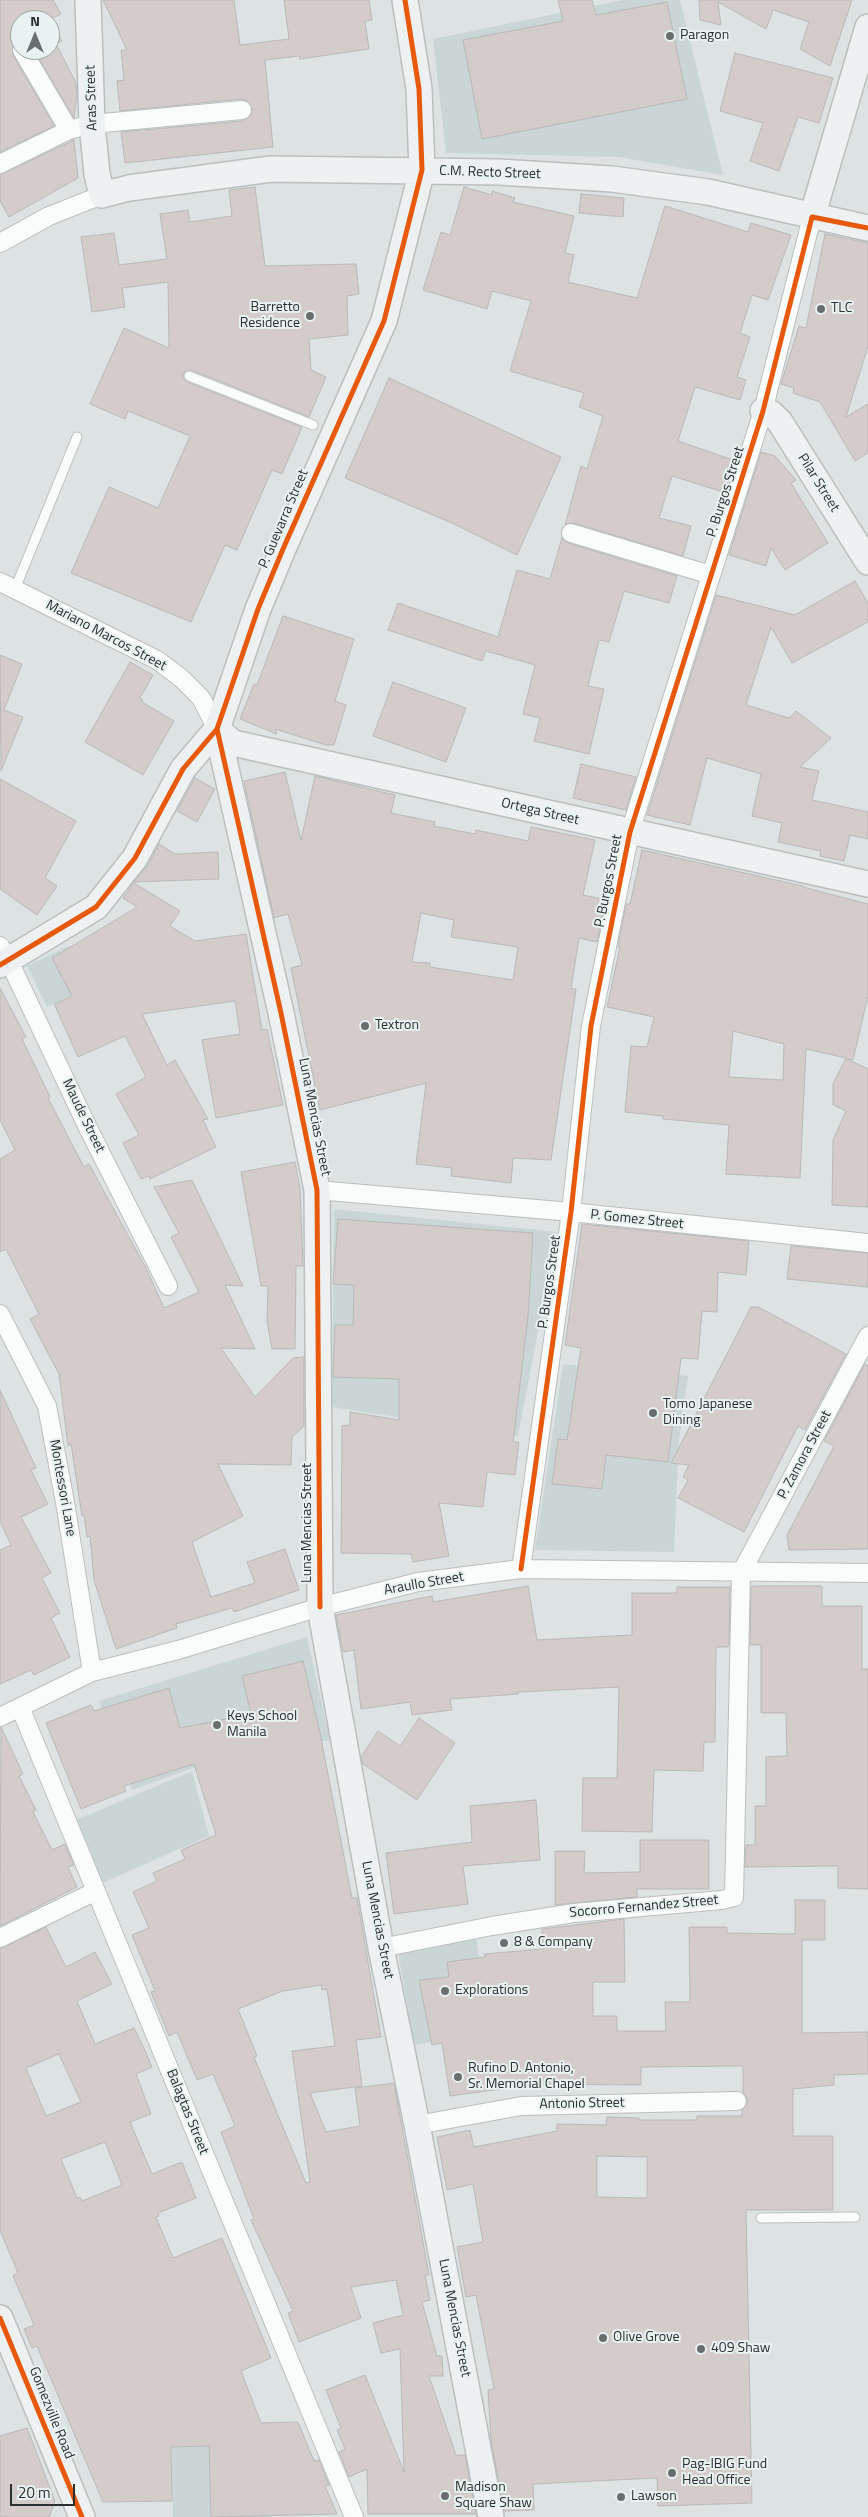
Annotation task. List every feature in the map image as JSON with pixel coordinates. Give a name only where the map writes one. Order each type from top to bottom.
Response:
[{"type":"main road","name":"Aras Street","points":[[88,0],[80,127],[97,174],[102,195]]},
{"type":"main road","name":"P. Guevarra Street","points":[[3,957],[96,907],[135,858],[183,769],[217,729],[258,609],[384,321],[422,170],[419,89],[405,0]]},
{"type":"main road","name":"P. Burgos Street","points":[[812,217],[868,27]]},
{"type":"main road","name":"C.M. Recto Street","points":[[102,195],[129,188],[271,169],[422,170],[612,179],[708,192],[812,217],[868,228]]},
{"type":"main road","name":"Pilar Street","points":[[763,411],[771,413],[780,422],[868,562]]},
{"type":"main road","name":"Ortega Street","points":[[217,729],[233,743],[868,884]]},
{"type":"main road","name":"Luna Mencias Street","points":[[217,729],[281,1013],[317,1190],[320,1607],[382,1948],[422,2124],[491,2517]]},
{"type":"main road","name":"Gomezville Road","points":[[0,2318],[82,2517]]},
{"type":"street","points":[[30,60],[80,127]]},
{"type":"street","points":[[0,164],[80,127],[242,110]]},
{"type":"street","name":"C.M. Recto Street","points":[[0,243],[49,216],[102,195]]},
{"type":"street","name":"P. Burgos Street","points":[[521,1569],[571,1212],[591,1026],[630,832],[763,411],[812,217]]},
{"type":"street","points":[[571,533],[711,575]]},
{"type":"street","name":"Mariano Marcos Street","points":[[8,585],[157,660],[181,678],[200,698],[217,729]]},
{"type":"street","name":"Maude Street","points":[[3,957],[168,1286]]},
{"type":"street","name":"P. Gomez Street","points":[[317,1190],[571,1212],[764,1235],[868,1243]]},
{"type":"street","name":"Montessori Lane","points":[[0,1314],[47,1406],[66,1508],[92,1672]]},
{"type":"street","name":"P. Zamora Street","points":[[741,1573],[868,1336]]},
{"type":"street","name":"Araullo Street","points":[[0,1717],[92,1672],[178,1650],[320,1607],[418,1582],[521,1569],[868,1573]]},
{"type":"street","name":"Socorro Fernandez Street","points":[[382,1948],[492,1926],[574,1913],[722,1900],[734,1897],[741,1573]]},
{"type":"street","name":"Balagtas Street","points":[[20,1707],[354,2517]]},
{"type":"street","points":[[0,1938],[96,1891]]},
{"type":"street","name":"Antonio Street","points":[[422,2124],[521,2106],[737,2100]]},
{"type":"lane","points":[[189,376],[313,425]]},
{"type":"lane","points":[[8,585],[77,437]]},
{"type":"lane","points":[[761,2218],[855,2218]]},
{"type":"shaded area","points":[[623,0],[680,0],[723,175],[618,157],[446,153],[433,39]]},
{"type":"shaded area","points":[[68,946],[88,987],[47,1007],[27,966]]},
{"type":"shaded area","points":[[334,1209],[557,1232],[518,1436],[332,1407]]},
{"type":"shaded area","points":[[563,1364],[688,1376],[679,1439],[674,1552],[535,1550]]},
{"type":"shaded area","name":"Keys School Manila","points":[[307,1637],[330,1740],[196,1767],[132,1790],[99,1701]]},
{"type":"shaded area","points":[[192,1771],[209,1836],[102,1883],[74,1821]]},
{"type":"shaded area","name":"Explorations","points":[[476,1938],[492,2031],[414,2045],[398,1952]]},
{"type":"shaded area","points":[[270,2423],[272,2517],[173,2517],[171,2424]]},
{"type":"building","points":[[0,0],[53,0],[59,10],[10,10],[10,60],[16,60],[54,126],[0,152]]},
{"type":"building","points":[[103,0],[234,0],[240,45],[289,39],[284,0],[369,0],[372,20],[365,21],[369,49],[300,59],[299,56],[265,60],[273,147],[125,163],[121,132],[243,121],[251,115],[252,109],[247,101],[241,99],[120,111],[117,81],[124,80],[121,50],[127,50]]},
{"type":"building","points":[[558,0],[592,0],[596,15],[667,2],[687,99],[482,139],[463,40],[563,21]]},
{"type":"building","points":[[699,0],[852,0],[830,66],[800,49],[809,22],[773,10],[766,29],[718,2],[721,25],[700,20]]},
{"type":"building","points":[[60,52],[76,83],[77,94],[74,118],[40,60],[60,60]]},
{"type":"building","points":[[735,53],[833,78],[819,123],[798,117],[779,171],[750,161],[763,123],[720,111]]},
{"type":"building","points":[[74,140],[78,178],[9,217],[0,201],[0,175]]},
{"type":"building","points":[[255,187],[265,266],[356,264],[359,294],[347,296],[348,335],[309,339],[311,370],[326,377],[309,417],[191,370],[183,373],[183,377],[187,382],[302,427],[282,474],[272,470],[237,550],[225,545],[191,622],[71,573],[109,487],[158,508],[190,436],[128,411],[125,419],[90,404],[124,328],[169,348],[168,282],[122,288],[125,307],[92,312],[81,237],[114,233],[119,265],[167,259],[160,214],[188,210],[190,222],[232,216],[229,190]]},
{"type":"building","points":[[464,187],[492,195],[492,191],[515,198],[513,202],[574,216],[565,253],[574,255],[568,282],[637,298],[665,206],[748,232],[751,223],[791,235],[768,300],[752,295],[740,333],[750,337],[737,377],[746,380],[740,400],[695,387],[678,441],[736,461],[726,493],[672,476],[659,518],[691,526],[683,556],[574,523],[565,525],[581,466],[587,469],[603,416],[579,407],[584,393],[510,371],[531,301],[492,291],[487,309],[423,290],[441,232],[450,235]]},
{"type":"building","points":[[581,194],[624,198],[623,217],[579,213]]},
{"type":"building","points":[[825,234],[868,243],[868,346],[846,417],[868,404],[868,453],[855,461],[820,402],[793,393],[794,388],[781,384],[799,326],[806,328]]},
{"type":"building","points":[[389,378],[561,457],[517,555],[452,523],[345,478]]},
{"type":"building","points":[[761,452],[775,456],[796,480],[791,483],[828,543],[785,570],[771,548],[766,566],[729,555]]},
{"type":"building","points":[[562,538],[568,543],[677,576],[669,603],[624,591],[609,642],[599,640],[588,686],[604,689],[589,754],[534,741],[540,718],[523,714],[535,665],[486,651],[482,661],[388,630],[398,603],[498,637],[517,570],[550,579]]},
{"type":"building","points":[[855,581],[868,603],[868,622],[792,663],[771,627],[746,705],[789,718],[796,711],[831,738],[800,767],[819,771],[812,800],[868,812],[868,839],[850,835],[844,861],[820,856],[821,851],[778,842],[782,823],[752,816],[761,774],[707,758],[690,825],[647,815],[716,595],[795,615]]},
{"type":"building","points":[[283,616],[354,639],[335,701],[346,705],[334,745],[326,745],[275,729],[277,734],[240,719],[254,684],[257,685]]},
{"type":"building","points":[[0,655],[22,664],[4,710],[23,717],[1,771]]},
{"type":"building","points":[[130,662],[153,675],[140,698],[143,700],[142,702],[174,721],[143,775],[85,742]]},
{"type":"building","points":[[393,682],[466,708],[446,762],[373,736]]},
{"type":"building","points":[[581,764],[636,777],[626,810],[573,798]]},
{"type":"building","points":[[285,772],[301,840],[315,776],[395,795],[391,813],[435,822],[434,826],[475,834],[476,830],[528,841],[531,827],[595,840],[583,895],[606,900],[597,942],[579,938],[571,989],[576,989],[551,1160],[513,1158],[511,1183],[451,1176],[452,1168],[416,1164],[426,1083],[320,1110],[291,968],[302,965],[288,914],[274,918],[244,781]],"holes":[[[421,913],[454,920],[451,937],[518,947],[513,980],[430,967],[430,963],[412,962]]]},
{"type":"building","points":[[195,778],[215,789],[197,822],[177,811]]},
{"type":"building","points":[[0,779],[76,821],[45,878],[57,886],[37,915],[0,889]]},
{"type":"building","points":[[159,844],[175,854],[218,852],[219,879],[134,882],[148,865]]},
{"type":"building","points":[[642,850],[803,886],[868,904],[868,996],[853,1060],[847,1059],[868,1069],[868,1207],[832,1205],[833,1140],[846,1111],[833,1105],[833,1084],[846,1058],[806,1049],[800,1178],[726,1174],[729,1125],[663,1119],[663,1116],[625,1112],[631,1046],[647,1047],[654,1017],[607,1007],[620,947],[618,947],[626,904],[630,904]],"holes":[[[733,1031],[784,1044],[783,1080],[729,1077]]]},
{"type":"building","points":[[134,883],[180,911],[170,926],[195,941],[246,934],[262,1030],[267,1029],[283,1105],[216,1118],[202,1040],[240,1034],[235,1001],[142,1014],[167,1065],[175,1060],[208,1119],[203,1120],[216,1147],[150,1179],[149,1176],[141,1179],[123,1143],[139,1135],[116,1094],[146,1077],[125,1036],[78,1057],[54,1004],[72,996],[52,958],[137,907],[123,898]]},
{"type":"building","points":[[0,988],[26,1037],[22,1039],[50,1097],[48,1098],[84,1167],[89,1164],[146,1268],[164,1308],[199,1292],[171,1237],[179,1233],[154,1187],[192,1180],[243,1286],[225,1285],[255,1349],[221,1348],[255,1397],[293,1358],[304,1357],[304,1426],[292,1437],[291,1465],[218,1464],[243,1516],[192,1542],[211,1597],[255,1583],[247,1562],[285,1549],[299,1590],[234,1612],[232,1608],[176,1624],[177,1628],[116,1649],[94,1580],[90,1536],[87,1537],[84,1515],[82,1516],[71,1444],[68,1446],[59,1374],[30,1319],[39,1314],[6,1249],[0,1252],[0,1159],[15,1150],[0,1120]]},
{"type":"building","points":[[295,1162],[300,1188],[303,1266],[296,1266],[295,1349],[272,1349],[267,1321],[268,1286],[261,1286],[241,1172]]},
{"type":"building","points":[[338,1219],[533,1233],[528,1317],[513,1442],[519,1442],[515,1475],[487,1472],[483,1507],[439,1503],[449,1556],[413,1562],[411,1554],[341,1553],[342,1426],[350,1425],[350,1412],[399,1420],[399,1379],[333,1377],[335,1325],[353,1325],[354,1285],[333,1284]]},
{"type":"building","points":[[582,1224],[749,1241],[746,1275],[718,1272],[717,1312],[702,1311],[698,1359],[681,1358],[668,1462],[606,1455],[602,1489],[552,1484],[558,1439],[567,1440],[581,1348],[565,1345]]},
{"type":"building","points":[[791,1246],[868,1253],[868,1287],[787,1279]]},
{"type":"building","points":[[751,1307],[758,1307],[846,1354],[805,1430],[798,1426],[744,1532],[678,1498],[688,1480],[683,1477],[689,1465],[671,1463]]},
{"type":"building","points":[[865,1364],[868,1366],[868,1549],[789,1550],[787,1535],[834,1446],[824,1441]]},
{"type":"building","points":[[0,1390],[36,1468],[31,1470],[48,1504],[21,1517],[51,1573],[42,1578],[60,1613],[51,1618],[70,1657],[34,1675],[31,1670],[0,1684],[0,1550],[11,1545],[0,1521]]},
{"type":"building","points":[[528,1586],[537,1640],[632,1635],[632,1593],[677,1593],[677,1587],[730,1587],[729,1645],[728,1647],[716,1647],[715,1742],[704,1742],[703,1771],[654,1770],[652,1832],[582,1831],[583,1778],[617,1778],[619,1687],[518,1692],[518,1694],[450,1699],[452,1710],[412,1715],[410,1702],[361,1709],[354,1650],[343,1652],[336,1615],[432,1596],[433,1602]]},
{"type":"building","points":[[822,1586],[822,1606],[862,1606],[862,1669],[868,1669],[868,1889],[838,1888],[838,1866],[745,1867],[746,1845],[755,1845],[755,1806],[766,1806],[766,1757],[787,1756],[786,1713],[761,1713],[761,1645],[750,1645],[751,1587]]},
{"type":"building","points":[[303,1661],[320,1733],[352,1898],[357,1898],[381,2037],[356,2040],[362,2086],[310,2093],[326,2132],[360,2126],[355,2088],[394,2083],[429,2275],[425,2275],[430,2300],[422,2302],[437,2356],[442,2356],[443,2376],[429,2376],[456,2455],[465,2455],[476,2514],[368,2514],[367,2469],[349,2477],[339,2452],[345,2449],[337,2430],[341,2428],[326,2390],[365,2375],[404,2472],[400,2349],[381,2353],[373,2323],[403,2315],[396,2280],[351,2287],[361,2318],[299,2342],[288,2313],[293,2311],[251,2220],[254,2219],[221,2132],[235,2126],[213,2074],[197,2080],[177,2032],[169,2036],[151,1992],[155,1991],[132,1935],[149,1928],[133,1892],[157,1881],[153,1873],[185,1859],[181,1850],[216,1835],[194,1764],[124,1786],[126,1791],[81,1809],[46,1723],[91,1705],[94,1711],[169,1688],[180,1728],[251,1714],[242,1676]],"holes":[[[321,1985],[322,1990],[327,1989],[335,2046],[292,2051],[310,2182],[306,2183],[254,2057],[257,2056],[238,2009],[283,1991]]]},
{"type":"building","points":[[419,1718],[455,1743],[417,1800],[363,1764],[361,1757],[378,1731],[400,1746]]},
{"type":"building","points":[[1,1727],[23,1774],[19,1776],[36,1810],[33,1812],[52,1850],[65,1844],[74,1865],[68,1867],[77,1887],[0,1926]]},
{"type":"building","points":[[536,1800],[540,1860],[463,1866],[468,1904],[394,1914],[386,1853],[472,1842],[470,1806]]},
{"type":"building","points":[[640,1840],[709,1840],[709,1889],[637,1889],[637,1897],[555,1905],[555,1851],[585,1851],[584,1873],[640,1872]]},
{"type":"building","points":[[795,1900],[825,1900],[825,1940],[802,1940],[802,2033],[868,2032],[868,2074],[834,2075],[834,2085],[793,2089],[793,2136],[833,2136],[833,2210],[746,2210],[752,2503],[658,2506],[657,2478],[533,2484],[534,2510],[504,2511],[491,2440],[488,2390],[494,2389],[476,2295],[466,2297],[457,2247],[483,2242],[473,2184],[447,2190],[437,2137],[470,2130],[474,2147],[557,2131],[557,2124],[606,2125],[607,2117],[639,2118],[639,2120],[697,2120],[697,2116],[742,2116],[742,2110],[748,2101],[743,2092],[743,2066],[641,2067],[641,2085],[539,2084],[450,2096],[442,2043],[432,2045],[419,1980],[449,1977],[447,1962],[485,1957],[484,1954],[543,1949],[542,1929],[624,1919],[625,1982],[593,1982],[593,2016],[617,2016],[617,2031],[666,2031],[665,2002],[690,2002],[689,1927],[727,1927],[727,1933],[795,1934]],"holes":[[[597,2156],[647,2157],[647,2198],[597,2197]]]},
{"type":"building","points":[[46,1927],[66,1967],[95,1952],[112,1984],[77,2001],[95,2044],[134,2028],[152,2067],[136,2074],[151,2114],[130,2122],[152,2174],[182,2162],[196,2198],[158,2213],[159,2216],[156,2217],[173,2258],[222,2238],[271,2358],[241,2371],[261,2423],[298,2422],[314,2461],[319,2460],[329,2485],[325,2486],[337,2514],[211,2517],[209,2446],[171,2447],[172,2501],[103,2502],[37,2346],[32,2348],[24,2329],[34,2325],[13,2276],[18,2273],[0,2230],[0,1949]],"holes":[[[59,2054],[81,2102],[46,2116],[26,2068]],[[105,2142],[122,2185],[82,2201],[80,2197],[77,2198],[61,2159]]]},
{"type":"building","points":[[27,2428],[55,2501],[49,2517],[0,2517],[0,2436]]},
{"type":"cycle path","points":[[0,965],[96,907],[135,858],[183,769],[217,729],[258,609],[384,321],[422,170],[419,89],[405,0]]},
{"type":"cycle path","points":[[521,1569],[571,1212],[591,1026],[630,832],[763,411],[812,217],[868,228]]},
{"type":"cycle path","points":[[217,729],[281,1013],[317,1190],[320,1607]]},
{"type":"cycle path","points":[[0,2318],[82,2517]]},
{"type":"place","name":"Paragon","points":[[670,36]]},
{"type":"place","name":"TLC","points":[[821,309]]},
{"type":"place","name":"Barretto Residence","points":[[310,316]]},
{"type":"place","name":"Textron","points":[[365,1026]]},
{"type":"place","name":"Tomo Japanese Dining","points":[[653,1413]]},
{"type":"place","name":"Keys School Manila","points":[[217,1725]]},
{"type":"place","name":"8 & Company","points":[[504,1943]]},
{"type":"place","name":"Explorations","points":[[445,1991]]},
{"type":"place","name":"Rufino D. Antonio, Sr. Memorial Chapel","points":[[458,2077]]},
{"type":"place","name":"Olive Grove","points":[[603,2338]]},
{"type":"place","name":"409 Shaw","points":[[701,2349]]},
{"type":"place","name":"Pag-IBIG Fund Head Office","points":[[672,2473]]},
{"type":"place","name":"Madison Square Shaw","points":[[445,2496]]},
{"type":"place","name":"Lawson","points":[[621,2497]]}]
